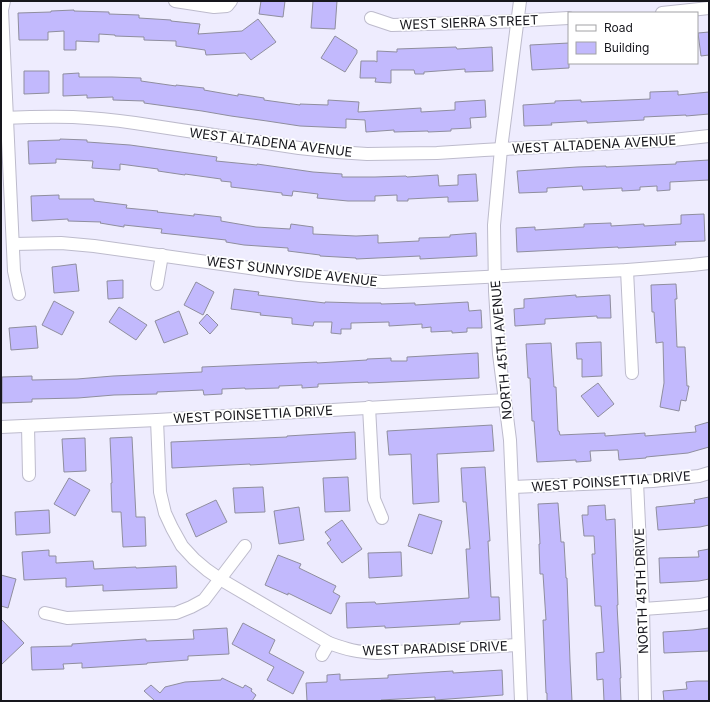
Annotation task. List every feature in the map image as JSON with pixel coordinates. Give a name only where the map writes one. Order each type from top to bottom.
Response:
[{"type":"street","points":[[4,1],[2,10],[4,118],[14,271],[19,294]]},
{"type":"street","points":[[175,1],[214,7],[229,4]]},
{"type":"street","name":"NORTH 45TH AVENUE","points":[[520,1],[501,149],[494,225],[494,276],[499,354],[510,440],[521,701]]},
{"type":"street","points":[[671,12],[709,8]]},
{"type":"street","name":"WEST SIERRA STREET","points":[[371,18],[392,25],[568,18]]},
{"type":"street","name":"WEST ALTADENA AVENUE","points":[[4,118],[72,117],[115,120],[299,148],[367,154],[437,153],[665,140],[709,136]]},
{"type":"street","name":"WEST SUNNYSIDE AVENUE","points":[[13,244],[61,243],[94,246],[299,275],[383,282],[627,270],[709,263]]},
{"type":"street","points":[[157,284],[162,255]]},
{"type":"street","points":[[627,270],[632,373]]},
{"type":"street","name":"WEST POINSETTIA DRIVE","points":[[1,427],[157,420],[505,400]]},
{"type":"street","points":[[369,407],[374,499],[382,518]]},
{"type":"street","name":"WEST PARADISE DRIVE","points":[[157,420],[160,492],[165,513],[182,546],[194,559],[220,579],[329,643],[348,650],[377,652],[518,645]]},
{"type":"street","points":[[28,426],[29,476]]},
{"type":"street","name":"WEST POINSETTIA DRIVE","points":[[512,487],[653,481],[699,476],[709,473]]},
{"type":"street","name":"NORTH 45TH DRIVE","points":[[637,482],[643,609],[645,701]]},
{"type":"street","points":[[45,613],[67,618],[176,612],[191,607],[204,600],[245,546]]},
{"type":"street","points":[[643,609],[709,603]]},
{"type":"street","points":[[322,655],[329,643]]},
{"type":"building","points":[[261,1],[285,1],[283,17],[259,14]]},
{"type":"building","points":[[313,1],[337,1],[335,29],[311,28]]},
{"type":"building","points":[[74,10],[109,12],[109,14],[139,15],[139,18],[200,24],[198,34],[242,31],[258,19],[276,42],[251,60],[245,53],[206,55],[205,50],[176,46],[176,41],[144,40],[144,37],[99,34],[99,42],[76,41],[76,50],[64,50],[64,31],[48,32],[48,40],[19,40],[18,13]]},
{"type":"building","points":[[709,32],[709,55],[701,56],[698,33]]},
{"type":"building","points":[[335,36],[357,50],[357,53],[345,72],[321,58]]},
{"type":"building","points":[[568,43],[569,68],[532,70],[530,45]]},
{"type":"building","points":[[456,47],[457,49],[492,47],[493,71],[465,72],[465,69],[415,74],[414,70],[391,70],[391,83],[375,82],[376,78],[360,78],[361,61],[377,62],[377,51],[397,52],[397,49]]},
{"type":"building","points":[[24,71],[49,71],[49,93],[24,94]]},
{"type":"building","points":[[79,73],[79,77],[141,78],[141,81],[204,88],[204,90],[238,96],[238,94],[264,98],[264,100],[300,105],[328,105],[328,100],[359,102],[358,112],[421,108],[421,112],[455,110],[455,102],[485,100],[486,117],[470,118],[471,128],[451,129],[451,131],[394,132],[394,130],[366,132],[365,120],[346,119],[346,128],[300,126],[144,103],[144,101],[113,100],[113,97],[87,98],[87,95],[63,96],[63,74]]},
{"type":"building","points":[[678,91],[678,95],[709,92],[709,114],[644,117],[644,120],[587,123],[587,121],[551,123],[552,125],[524,126],[523,105],[555,103],[555,101],[581,100],[581,102],[650,99],[650,92]]},
{"type":"building","points":[[60,139],[87,140],[87,142],[130,145],[217,157],[216,161],[257,164],[313,172],[342,174],[342,177],[407,177],[438,175],[439,186],[458,185],[458,175],[476,174],[478,201],[448,202],[448,197],[397,201],[397,195],[375,196],[375,201],[348,201],[317,198],[318,194],[293,191],[292,196],[282,195],[282,193],[231,187],[231,182],[221,181],[221,179],[158,171],[158,169],[120,164],[120,170],[92,168],[93,161],[56,159],[56,163],[29,164],[28,141]]},
{"type":"building","points":[[709,160],[709,180],[670,182],[670,190],[657,191],[657,186],[640,187],[640,190],[622,191],[622,188],[583,190],[582,186],[547,188],[547,192],[519,193],[517,171],[577,167],[676,164],[676,162]]},
{"type":"building","points":[[59,195],[59,199],[94,199],[94,201],[127,205],[126,208],[194,216],[194,214],[221,217],[221,221],[256,227],[290,229],[291,224],[313,227],[313,234],[356,236],[378,235],[378,243],[419,241],[419,238],[450,237],[450,235],[476,233],[477,256],[420,259],[420,256],[356,259],[320,256],[288,251],[288,248],[244,245],[226,242],[226,240],[161,233],[162,229],[124,225],[124,227],[100,223],[101,222],[68,221],[68,219],[32,221],[31,196]]},
{"type":"building","points":[[704,214],[705,241],[675,242],[676,245],[517,252],[516,228],[535,227],[535,230],[584,227],[584,224],[611,223],[611,226],[681,224],[681,215]]},
{"type":"building","points":[[76,264],[79,291],[54,293],[52,267]]},
{"type":"building","points":[[123,280],[123,298],[108,299],[107,281]]},
{"type":"building","points":[[196,282],[214,292],[203,315],[184,305]]},
{"type":"building","points":[[676,284],[677,299],[675,299],[677,347],[685,347],[687,386],[689,386],[686,401],[681,400],[679,411],[660,407],[664,383],[663,342],[656,343],[654,312],[652,312],[651,285]]},
{"type":"building","points":[[234,289],[259,292],[258,295],[325,303],[415,303],[415,305],[468,302],[469,311],[481,310],[482,328],[467,328],[467,332],[452,333],[452,331],[431,332],[431,327],[422,328],[422,324],[389,326],[389,322],[351,323],[351,329],[341,329],[341,334],[331,333],[332,322],[314,322],[313,326],[292,324],[292,318],[260,315],[261,313],[231,309]]},
{"type":"building","points":[[576,295],[576,297],[610,295],[611,318],[597,318],[597,316],[545,319],[545,324],[515,326],[514,309],[524,308],[524,299]]},
{"type":"building","points":[[54,301],[74,312],[62,335],[42,325]]},
{"type":"building","points":[[119,307],[147,325],[136,340],[109,322]]},
{"type":"building","points":[[179,311],[188,334],[164,343],[155,321]]},
{"type":"building","points":[[207,314],[218,325],[210,334],[199,323]]},
{"type":"building","points":[[36,326],[38,348],[11,350],[9,328]]},
{"type":"building","points":[[601,342],[602,376],[582,377],[582,359],[577,359],[576,343]]},
{"type":"building","points":[[551,343],[554,387],[556,387],[558,431],[560,435],[605,433],[605,436],[645,433],[645,436],[696,432],[695,426],[709,422],[709,447],[688,453],[619,460],[618,450],[590,451],[591,461],[576,462],[576,460],[537,462],[526,344]]},
{"type":"building","points":[[478,353],[479,378],[318,384],[318,387],[302,388],[302,385],[279,386],[279,388],[222,389],[222,394],[204,395],[203,390],[157,392],[157,394],[32,399],[32,402],[2,403],[2,377],[32,376],[32,380],[77,379],[202,372],[202,367],[317,363],[391,358],[391,361],[407,361],[407,357]]},
{"type":"building","points":[[598,383],[614,404],[598,417],[581,396]]},
{"type":"building","points":[[492,425],[494,451],[437,454],[439,502],[413,504],[411,454],[389,455],[387,431]]},
{"type":"building","points":[[355,432],[356,459],[172,468],[171,442],[287,437]]},
{"type":"building","points":[[132,437],[136,517],[145,517],[146,546],[123,547],[121,512],[112,512],[110,438]]},
{"type":"building","points":[[85,438],[86,471],[64,472],[62,439]]},
{"type":"building","points":[[485,467],[490,541],[488,541],[491,597],[499,597],[500,620],[460,622],[460,624],[385,628],[385,626],[347,628],[346,603],[375,602],[376,604],[469,598],[466,549],[470,549],[466,502],[463,502],[461,468]]},
{"type":"building","points":[[348,477],[350,511],[325,512],[323,478]]},
{"type":"building","points":[[69,478],[90,490],[75,516],[54,504]]},
{"type":"building","points":[[263,487],[265,512],[235,513],[233,488]]},
{"type":"building","points":[[709,497],[709,525],[658,530],[656,507],[695,503],[694,500]]},
{"type":"building","points":[[216,500],[227,522],[196,537],[186,514]]},
{"type":"building","points":[[558,503],[561,542],[564,542],[567,578],[572,701],[547,701],[546,693],[543,620],[546,620],[543,574],[540,574],[538,504]]},
{"type":"building","points":[[605,505],[606,520],[615,519],[621,701],[604,701],[603,679],[597,680],[596,653],[604,652],[601,606],[595,606],[592,554],[595,554],[594,536],[584,536],[582,515],[588,515],[588,506]]},
{"type":"building","points":[[299,507],[304,540],[279,544],[274,511]]},
{"type":"building","points":[[49,510],[50,533],[16,535],[15,512]]},
{"type":"building","points":[[419,514],[442,521],[432,554],[408,546]]},
{"type":"building","points":[[342,520],[362,549],[342,563],[327,543],[331,540],[325,532]]},
{"type":"building","points":[[709,549],[709,579],[660,583],[659,558],[699,557],[698,551]]},
{"type":"building","points":[[49,550],[49,556],[56,556],[56,563],[93,561],[94,569],[176,566],[177,588],[103,591],[103,585],[66,587],[66,578],[24,580],[22,552]]},
{"type":"building","points":[[401,552],[402,576],[369,578],[368,553]]},
{"type":"building","points":[[278,555],[301,564],[299,568],[336,586],[333,592],[340,596],[331,614],[288,593],[288,595],[265,585]]},
{"type":"building","points":[[1,575],[16,579],[8,608],[1,606]]},
{"type":"building","points":[[1,619],[24,643],[1,665]]},
{"type":"building","points":[[243,623],[275,640],[269,653],[304,672],[293,694],[267,680],[274,667],[232,644]]},
{"type":"building","points":[[227,628],[229,654],[188,656],[188,660],[147,664],[82,668],[82,663],[63,664],[64,669],[32,670],[31,647],[72,646],[72,644],[146,639],[146,641],[194,639],[193,630]]},
{"type":"building","points":[[709,628],[709,651],[664,653],[663,632]]},
{"type":"building","points":[[502,670],[503,695],[435,700],[435,697],[381,701],[307,701],[306,683],[327,682],[327,675],[340,674],[340,680],[388,678],[388,675]]},
{"type":"building","points":[[222,678],[243,688],[245,685],[252,689],[251,691],[256,695],[252,701],[153,701],[154,700],[144,691],[151,685],[160,693],[165,687],[185,682],[221,680]]},
{"type":"building","points":[[709,681],[709,701],[664,701],[663,691],[687,689],[686,682]]}]
